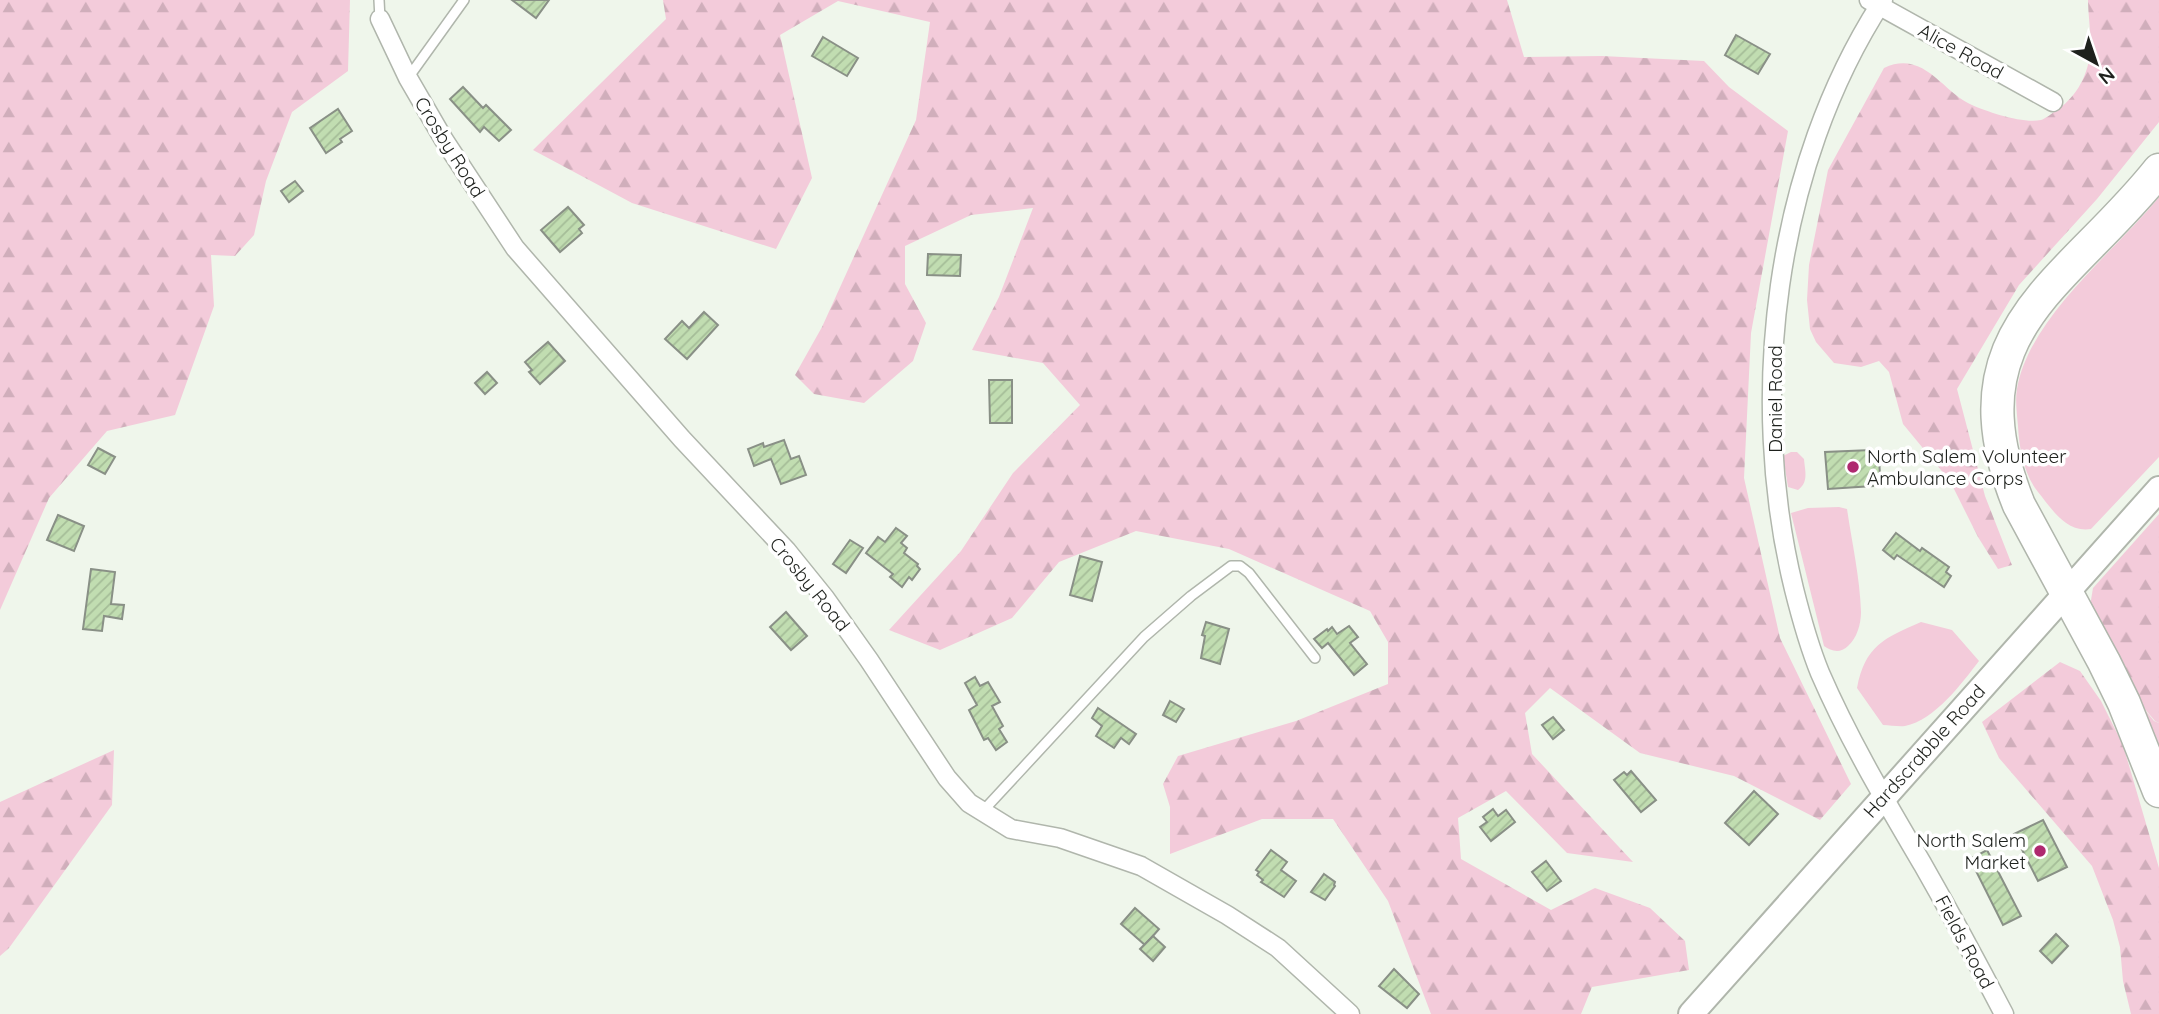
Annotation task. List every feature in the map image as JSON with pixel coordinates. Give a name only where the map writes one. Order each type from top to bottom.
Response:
[{"type":"highway","points":[[2159,170],[2037,300],[2010,346],[1998,401],[1998,426],[2008,480],[2124,703],[2159,791]]},
{"type":"street","name":"Alice Road","points":[[1878,2],[2053,102]]},
{"type":"street","name":"Daniel Road","points":[[1878,2],[1828,108],[1792,218],[1775,325],[1773,383],[1777,500],[1787,560],[1801,615],[1819,670],[1882,798]]},
{"type":"street","name":"Crosby Road","points":[[380,19],[408,78],[443,140],[515,248],[682,439],[787,551],[825,598],[947,778],[969,803],[1011,829],[1060,838],[1140,866],[1227,915],[1278,948],[1350,1014]]},
{"type":"street","name":"Hardscrabble Road","points":[[1691,1014],[2159,489]]},
{"type":"street","name":"Fields Road","points":[[1882,798],[1936,888],[2004,1014]]},
{"type":"lane","points":[[380,0],[380,19]]},
{"type":"lane","points":[[408,78],[464,0]]},
{"type":"lane","points":[[982,811],[1144,637],[1231,566],[1240,566],[1249,573],[1315,659]]},
{"type":"green space","points":[[0,0],[350,0],[348,71],[292,112],[266,181],[254,235],[235,256],[211,255],[214,306],[175,415],[107,431],[49,498],[0,610]]},
{"type":"green space","points":[[663,0],[1507,0],[1524,57],[1602,56],[1704,61],[1729,87],[1788,131],[1751,333],[1744,478],[1780,638],[1851,784],[1820,820],[1734,776],[1640,753],[1550,688],[1525,713],[1532,754],[1633,862],[1567,853],[1506,791],[1458,818],[1461,859],[1551,910],[1595,888],[1650,908],[1685,941],[1689,970],[1592,987],[1581,1014],[1431,1014],[1388,901],[1333,819],[1262,819],[1170,854],[1170,807],[1163,784],[1178,756],[1296,721],[1388,684],[1388,642],[1370,611],[1229,549],[1136,531],[1059,562],[1012,618],[940,650],[889,630],[961,551],[1013,473],[1080,405],[1043,363],[972,350],[999,297],[1033,208],[971,215],[905,246],[905,284],[926,323],[913,361],[864,403],[814,394],[795,375],[822,327],[916,120],[930,22],[838,1],[780,35],[812,178],[776,249],[632,203],[533,150],[666,19]]},
{"type":"green space","points":[[2088,0],[2159,0],[2159,122],[2097,199],[2019,285],[1957,389],[1985,496],[2012,565],[1998,569],[1978,537],[1950,481],[1903,424],[1889,372],[1879,361],[1861,367],[1834,363],[1816,342],[1810,329],[1807,300],[1809,265],[1828,170],[1884,68],[1911,64],[1922,68],[1972,105],[2015,119],[2041,120],[2068,101],[2079,87],[2086,71],[2090,47]]},
{"type":"green space","points":[[2159,197],[2159,457],[2091,529],[2082,529],[2067,524],[2060,518],[2029,477],[2020,443],[2017,389],[2025,362],[2038,336],[2056,311]]},
{"type":"green space","points":[[1797,452],[1804,459],[1805,480],[1798,490],[1788,487],[1783,456]]},
{"type":"green space","points":[[1808,508],[1847,509],[1861,612],[1854,639],[1845,649],[1836,651],[1824,646],[1791,513]]},
{"type":"green space","points":[[2159,514],[2159,723],[2133,695],[2089,612],[2093,588]]},
{"type":"green space","points":[[1921,622],[1952,630],[1979,661],[1947,700],[1927,716],[1905,726],[1883,725],[1857,688],[1865,662],[1878,645]]},
{"type":"green space","points":[[2060,662],[2080,671],[2101,701],[2123,745],[2159,868],[2159,1014],[2131,1014],[2113,920],[2092,866],[1999,758],[1982,722]]},
{"type":"green space","points":[[2133,695],[2154,721],[2159,723],[2159,753]]},
{"type":"green space","points":[[114,750],[112,805],[9,948],[0,956],[0,802]]},
{"type":"building","points":[[512,0],[549,0],[536,18]]},
{"type":"building","points":[[1736,35],[1770,54],[1758,74],[1725,55]]},
{"type":"building","points":[[823,37],[858,58],[847,76],[812,56]]},
{"type":"building","points":[[463,87],[483,108],[486,105],[511,130],[499,141],[484,127],[480,132],[450,99]]},
{"type":"building","points":[[338,109],[352,131],[326,153],[310,128]]},
{"type":"building","points":[[295,181],[303,191],[289,202],[281,191]]},
{"type":"building","points":[[568,207],[584,225],[579,229],[582,233],[560,252],[541,230]]},
{"type":"building","points":[[928,254],[961,255],[960,276],[927,275]]},
{"type":"building","points":[[704,312],[718,325],[687,359],[665,339],[682,321],[689,328]]},
{"type":"building","points":[[548,342],[565,361],[540,384],[529,372],[532,370],[525,362]]},
{"type":"building","points":[[487,372],[497,383],[485,394],[475,383]]},
{"type":"building","points":[[989,380],[1012,380],[1012,423],[990,423]]},
{"type":"building","points":[[784,440],[791,459],[799,456],[806,475],[781,484],[771,459],[754,466],[748,449],[763,443],[764,447]]},
{"type":"building","points":[[98,448],[115,457],[105,474],[88,465]]},
{"type":"building","name":"North Salem Volunteer Ambulance Corps","points":[[1871,450],[1871,457],[1879,457],[1880,476],[1872,476],[1873,486],[1828,489],[1825,452]]},
{"type":"building","points":[[58,515],[84,526],[74,551],[47,540]]},
{"type":"building","points":[[896,528],[907,536],[901,543],[907,548],[904,553],[918,564],[920,569],[912,580],[909,577],[902,587],[890,577],[893,574],[866,553],[878,537],[885,542]]},
{"type":"building","points":[[1896,533],[1920,551],[1922,548],[1949,567],[1946,572],[1951,576],[1944,587],[1897,555],[1894,559],[1883,550]]},
{"type":"building","points":[[850,540],[863,548],[846,573],[833,564]]},
{"type":"building","points":[[1080,556],[1102,562],[1092,601],[1070,595]]},
{"type":"building","points":[[91,569],[115,572],[111,604],[124,605],[122,619],[104,616],[102,631],[83,629]]},
{"type":"building","points":[[786,612],[807,636],[791,650],[770,627]]},
{"type":"building","points":[[1206,622],[1229,629],[1220,664],[1201,658],[1205,636],[1202,635]]},
{"type":"building","points":[[1349,626],[1358,637],[1350,643],[1367,664],[1354,675],[1328,643],[1322,648],[1314,639],[1332,627],[1337,634]]},
{"type":"building","points":[[975,677],[980,686],[988,682],[1000,702],[992,706],[1003,726],[999,729],[1007,742],[996,750],[988,738],[984,740],[969,710],[977,705],[965,683]]},
{"type":"building","points":[[1170,701],[1184,709],[1176,722],[1163,715]]},
{"type":"building","points":[[1098,708],[1136,734],[1129,744],[1121,738],[1114,748],[1096,736],[1102,726],[1092,718]]},
{"type":"building","points":[[1553,717],[1564,730],[1553,739],[1542,725]]},
{"type":"building","points":[[1631,771],[1656,800],[1641,812],[1614,780],[1624,772],[1627,775]]},
{"type":"building","points":[[1754,791],[1778,814],[1749,845],[1725,823]]},
{"type":"building","points":[[1493,809],[1498,816],[1506,810],[1515,822],[1491,841],[1480,827],[1487,822],[1483,817]]},
{"type":"building","name":"North Salem Market","points":[[2043,820],[2067,867],[2038,881],[2014,834]]},
{"type":"building","points":[[1271,850],[1287,862],[1281,870],[1296,881],[1284,897],[1261,882],[1263,880],[1257,875],[1259,872],[1256,870]]},
{"type":"building","points":[[1987,850],[2021,916],[2003,925],[1970,859]]},
{"type":"building","points":[[1546,861],[1561,881],[1547,891],[1532,872]]},
{"type":"building","points":[[1324,874],[1335,882],[1325,900],[1311,892]]},
{"type":"building","points":[[1135,908],[1159,929],[1145,945],[1121,924]]},
{"type":"building","points":[[2056,934],[2068,946],[2052,963],[2040,951]]},
{"type":"building","points":[[1153,936],[1165,947],[1153,961],[1140,949]]},
{"type":"building","points":[[1394,969],[1419,994],[1407,1008],[1379,986]]},
{"type":"place","name":"North Salem Volunteer Ambulance Corps","points":[[1853,467]]},
{"type":"place","name":"North Salem Market","points":[[2040,851]]}]
